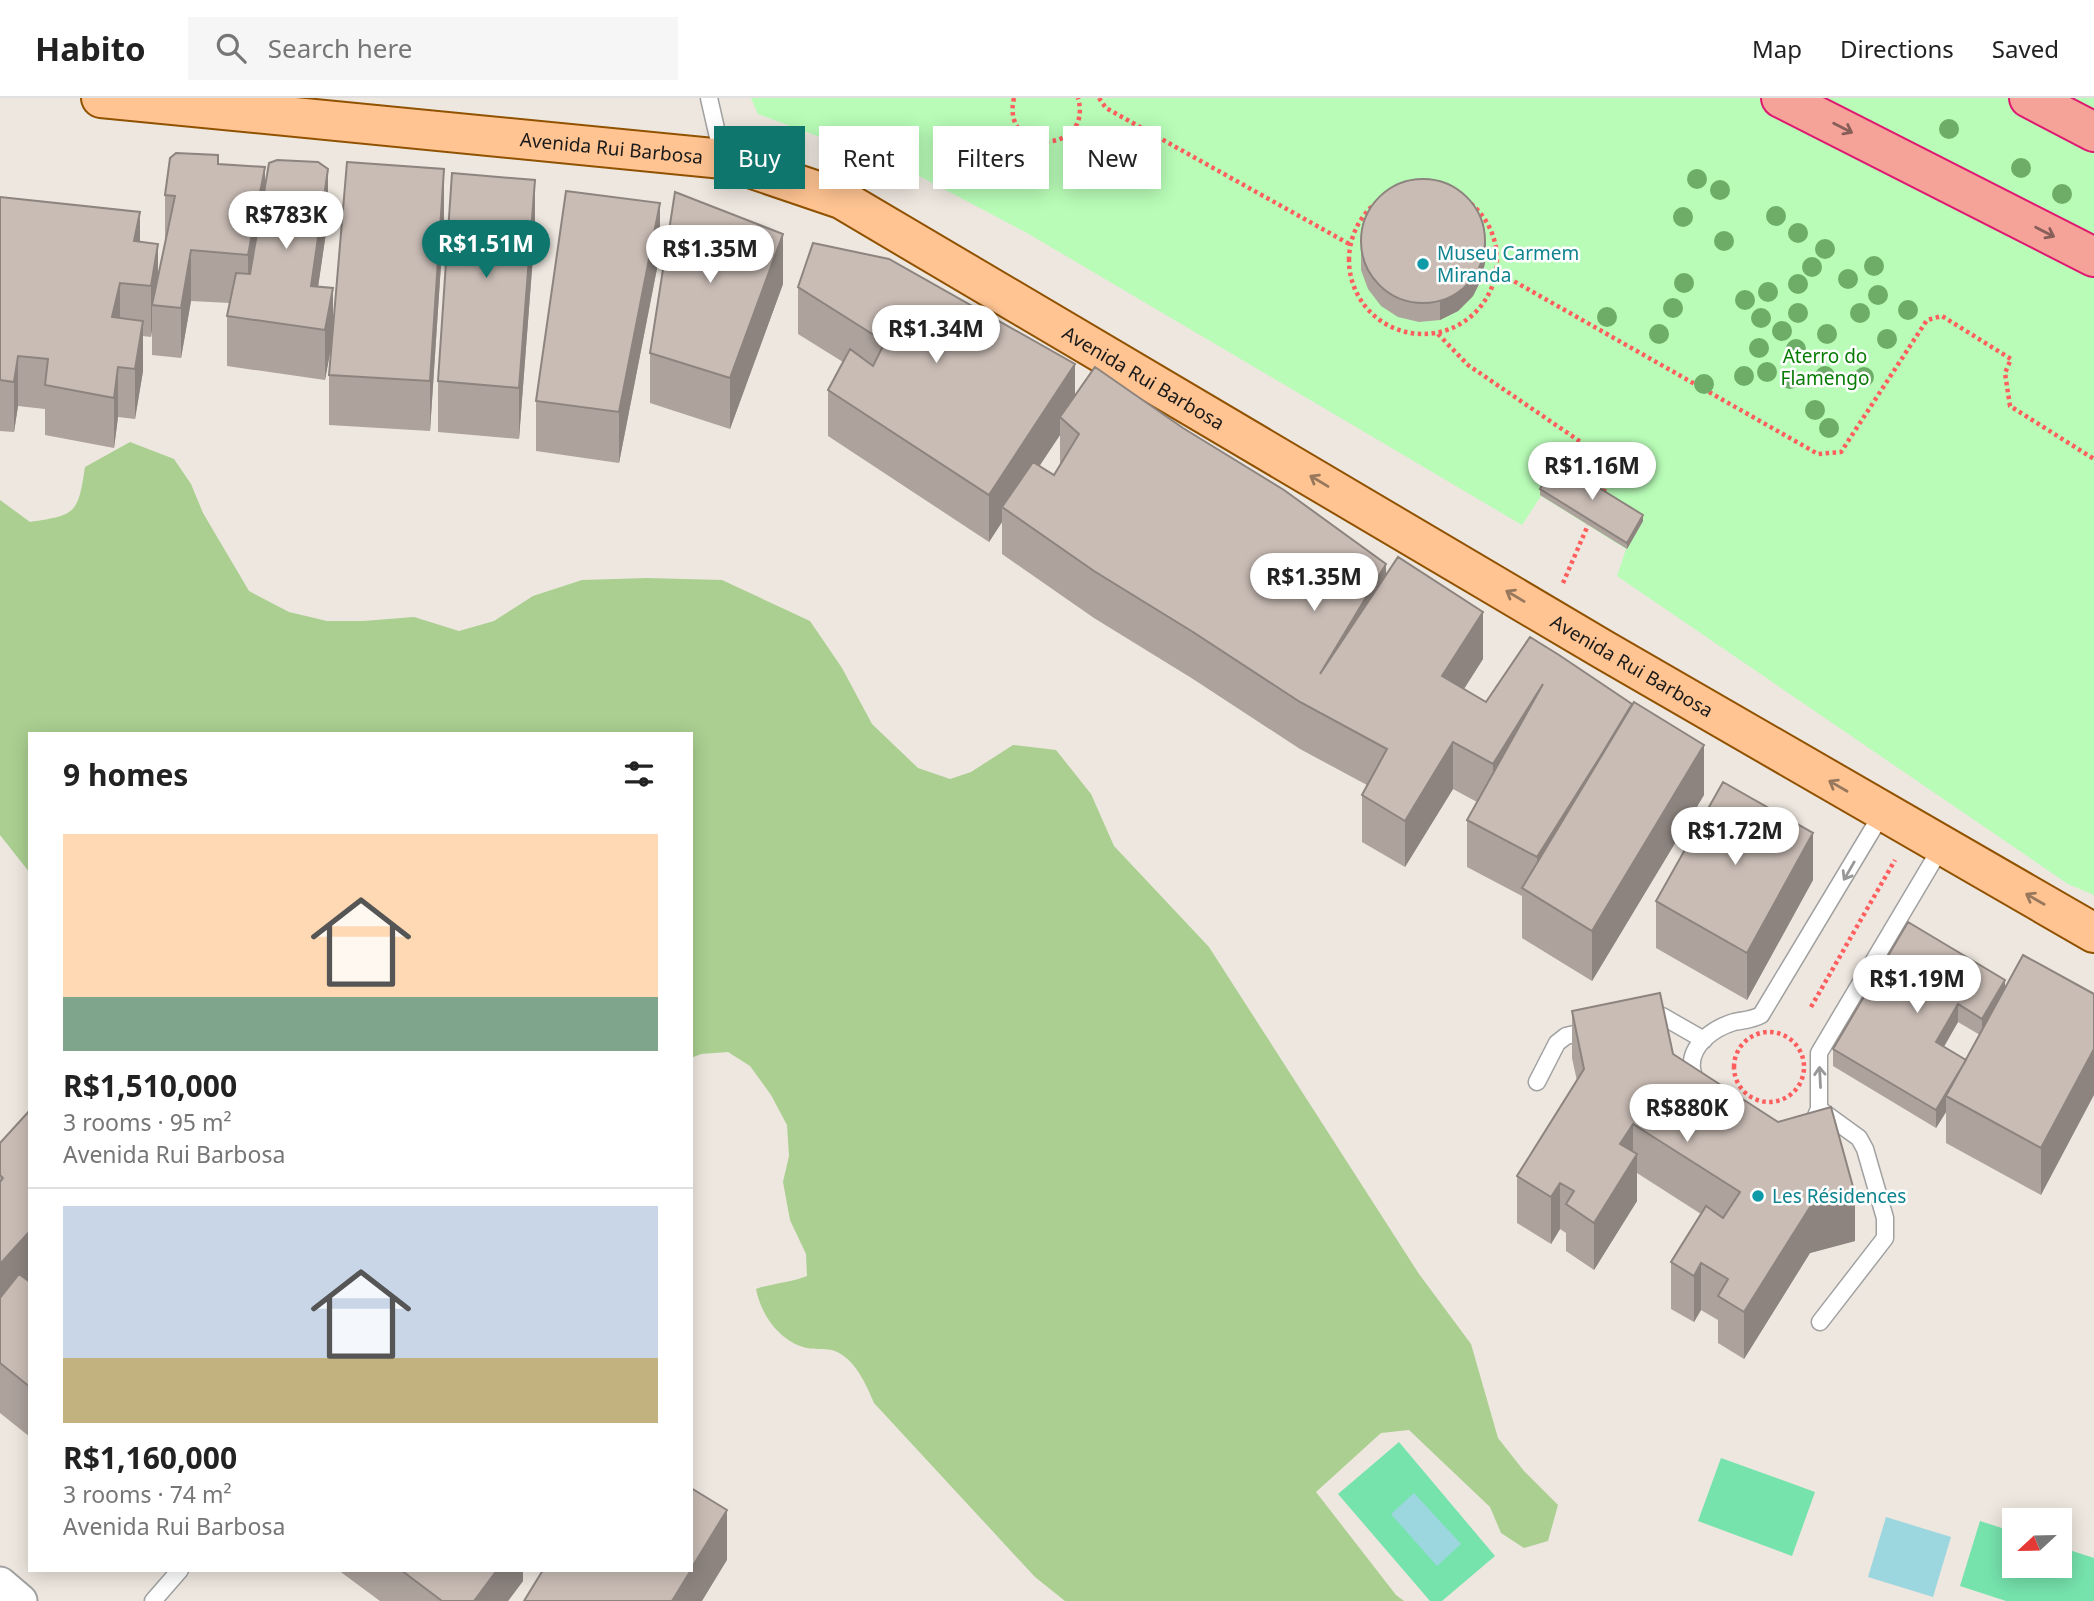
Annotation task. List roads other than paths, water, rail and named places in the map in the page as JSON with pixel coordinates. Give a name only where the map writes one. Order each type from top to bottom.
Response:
[{"type":"highway","points":[[1781,98],[2094,257]]},
{"type":"highway","points":[[2029,98],[2094,132]]},
{"type":"main road","name":"Avenida Rui Barbosa","points":[[101,98],[328,112],[714,158]]},
{"type":"main road","name":"Avenida Rui Barbosa","points":[[805,187],[841,199],[1549,617],[2094,933]]},
{"type":"street","points":[[0,1584],[20,1601]]},
{"type":"lane","points":[[709,98],[715,126]]},
{"type":"lane","points":[[1704,1095],[1698,1088],[1691,1068],[1697,1049],[1710,1032],[1736,1021],[1748,1021],[1761,1015],[1912,829]]},
{"type":"lane","points":[[1794,1142],[1810,1130],[1819,1109],[1819,1053],[1912,829]]},
{"type":"lane","points":[[1626,1020],[1651,1014],[1662,1016],[1704,1040]]},
{"type":"lane","points":[[1537,1082],[1557,1043],[1566,1036],[1601,1027]]},
{"type":"lane","points":[[1819,1109],[1858,1138],[1866,1149],[1885,1218],[1885,1238],[1820,1322]]},
{"type":"lane","points":[[153,1601],[178,1572]]},
{"type":"water","points":[[1414,1493],[1461,1544],[1437,1566],[1391,1514]]},
{"type":"water","points":[[1886,1517],[1951,1537],[1933,1597],[1868,1577]]},
{"type":"place","name":"Museu Carmem Miranda","points":[[1423,264]]},
{"type":"place","name":"Les Résidences","points":[[1758,1196]]},
{"type":"park label","name":"Aterro do Flamengo","points":[[1825,367]]}]
